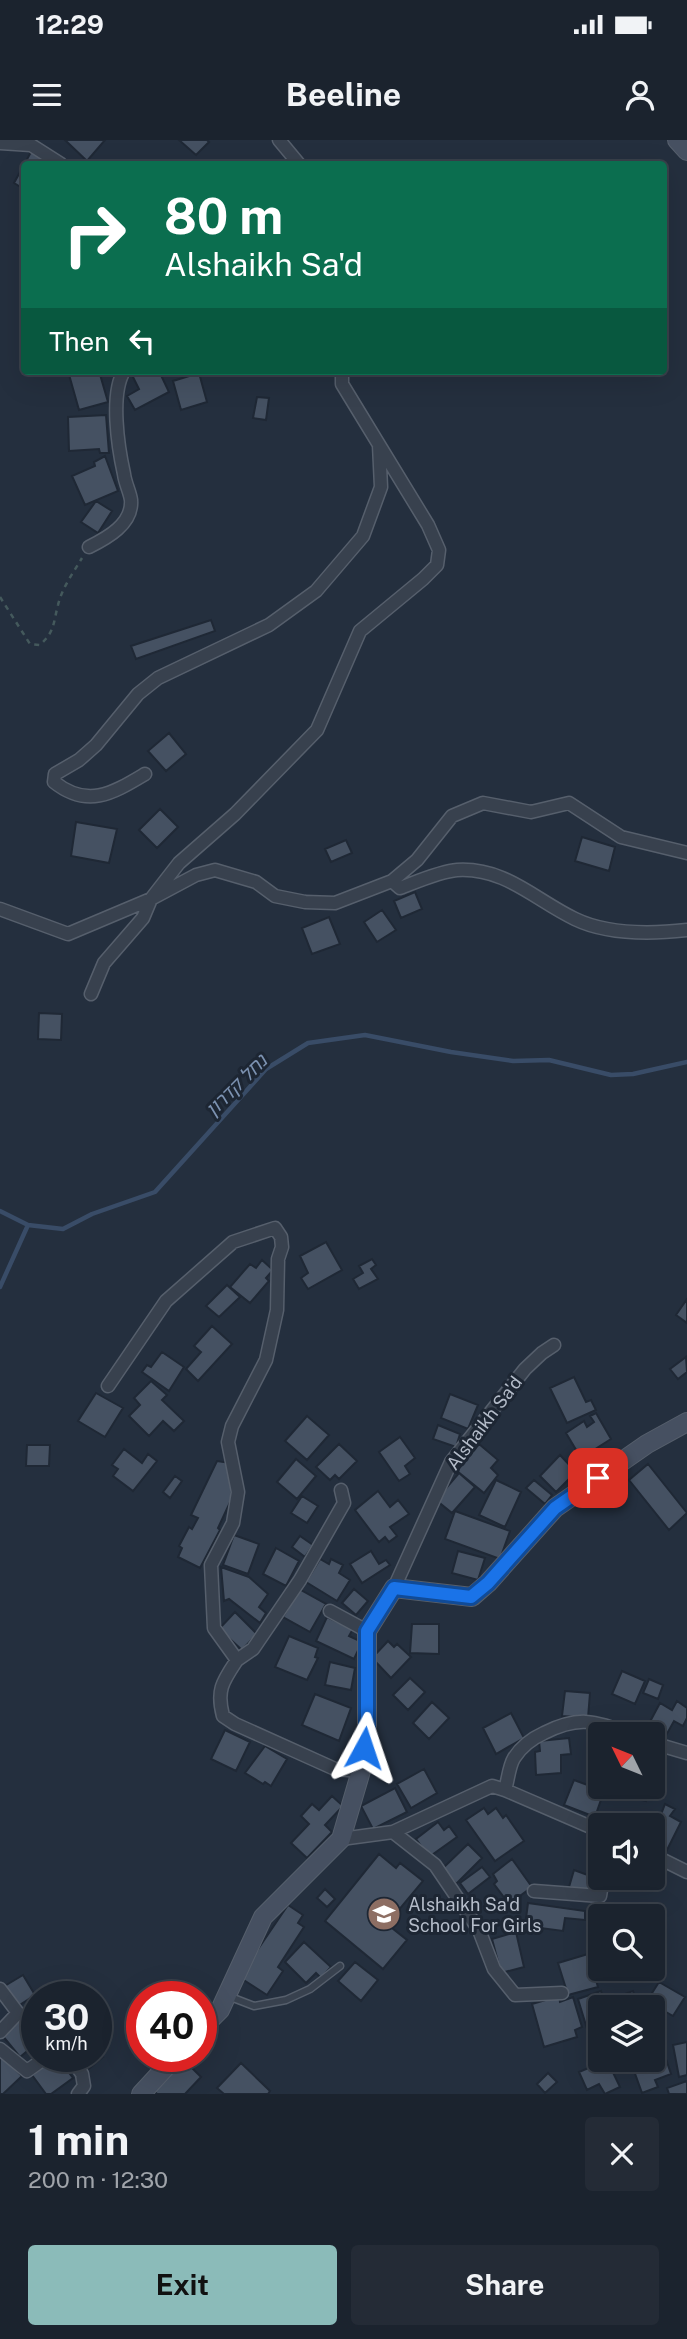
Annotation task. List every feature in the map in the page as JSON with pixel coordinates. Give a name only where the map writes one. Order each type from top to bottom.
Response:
[{"type":"street","points":[[279,140],[296,161]]},
{"type":"street","points":[[677,140],[687,150]]},
{"type":"street","points":[[0,143],[31,145],[56,161]]},
{"type":"street","points":[[89,547],[110,537],[131,508],[131,498],[123,471],[116,398],[122,375]]},
{"type":"street","points":[[91,994],[104,962],[143,918],[151,899],[179,863],[235,814],[317,730],[360,631],[437,565],[439,550],[428,526],[342,384],[342,375]]},
{"type":"street","points":[[145,774],[101,797],[81,796],[64,790],[54,782],[55,774],[79,760],[96,745],[138,694],[158,678],[270,625],[316,591],[363,536],[381,487],[379,445]]},
{"type":"street","points":[[0,909],[68,934],[151,899],[196,875],[215,870],[256,882],[275,896],[305,902],[335,903],[392,881],[417,860],[452,816],[483,803],[531,812],[569,803],[621,837],[687,853]]},
{"type":"street","points":[[392,881],[400,888],[456,870],[501,875],[575,919],[602,929],[662,933],[687,930]]},
{"type":"street","points":[[108,1386],[166,1301],[233,1242],[275,1228],[281,1237],[282,1247],[278,1259],[277,1310],[266,1360],[232,1426],[228,1442],[238,1492],[233,1523],[211,1565],[214,1628],[237,1660]]},
{"type":"street","name":"Alshaikh Sa'd","points":[[367,1631],[394,1588],[451,1462],[525,1369],[554,1345]]},
{"type":"street","points":[[394,1588],[471,1597],[488,1583],[555,1508],[647,1444],[687,1423]]},
{"type":"street","points":[[341,1490],[344,1503],[300,1580],[253,1649],[237,1660],[221,1684],[220,1704],[223,1716],[234,1724],[335,1769],[361,1770]]},
{"type":"street","points":[[217,2013],[263,1917],[341,1839],[361,1770],[367,1725],[367,1631],[330,1611]]},
{"type":"street","points":[[505,1790],[514,1758],[533,1738],[572,1721],[588,1723]]},
{"type":"street","points":[[665,1747],[687,1753]]},
{"type":"street","points":[[341,1839],[393,1832],[492,1786],[588,1826]]},
{"type":"street","points":[[393,1832],[435,1865],[479,1930],[494,1969],[515,1994],[562,1993]]},
{"type":"street","points":[[665,1862],[687,1872]]},
{"type":"street","points":[[534,1891],[600,1896],[601,1890]]},
{"type":"street","points":[[0,1989],[18,2014],[0,2032]]},
{"type":"street","points":[[0,2049],[21,2066]]},
{"type":"street","points":[[78,2094],[84,2085],[81,2072]]},
{"type":"street","points":[[141,2094],[161,2072]]},
{"type":"lane","points":[[227,1995],[254,2006],[286,2000],[310,1989],[340,1966]]},
{"type":"path","points":[[0,597],[30,644],[40,645],[49,636],[56,620],[58,604],[65,586],[89,547]]},
{"type":"building","points":[[65,140],[105,140],[87,161]]},
{"type":"building","points":[[179,140],[207,140],[209,142],[196,155]]},
{"type":"building","points":[[31,152],[49,161],[26,161]]},
{"type":"building","points":[[21,170],[21,187],[14,183]]},
{"type":"building","points":[[69,375],[100,375],[108,402],[79,410]]},
{"type":"building","points":[[132,375],[161,375],[169,392],[135,410],[127,396],[139,389]]},
{"type":"building","points":[[200,375],[207,402],[181,410],[173,381]]},
{"type":"building","points":[[257,397],[269,398],[266,420],[253,418]]},
{"type":"building","points":[[106,415],[109,453],[100,453],[99,449],[69,451],[68,417]]},
{"type":"building","points":[[105,456],[118,491],[85,505],[72,476],[95,466],[94,462]]},
{"type":"building","points":[[96,501],[112,511],[98,533],[81,522]]},
{"type":"building","points":[[211,620],[215,631],[136,659],[131,646]]},
{"type":"building","points":[[169,733],[186,754],[166,771],[148,751]]},
{"type":"building","points":[[160,809],[178,827],[157,848],[139,830]]},
{"type":"building","points":[[76,822],[117,829],[109,863],[71,856]]},
{"type":"building","points":[[582,837],[615,847],[609,871],[575,861]]},
{"type":"building","points":[[346,840],[352,853],[331,862],[325,849]]},
{"type":"building","points":[[415,892],[422,909],[401,918],[394,901]]},
{"type":"building","points":[[382,910],[396,930],[377,942],[364,922]]},
{"type":"building","points":[[329,917],[340,944],[312,954],[302,928]]},
{"type":"building","points":[[39,1013],[62,1014],[61,1040],[38,1039]]},
{"type":"building","points":[[326,1242],[342,1270],[308,1289],[301,1278],[308,1273],[300,1256]]},
{"type":"building","points":[[372,1259],[376,1265],[371,1269],[378,1279],[359,1289],[353,1279],[363,1273],[359,1266]]},
{"type":"building","points":[[262,1260],[273,1270],[266,1278],[269,1281],[250,1303],[230,1287],[250,1264],[256,1268]]},
{"type":"building","points":[[227,1285],[240,1297],[219,1317],[206,1306]]},
{"type":"building","points":[[687,1299],[687,1323],[676,1315]]},
{"type":"building","points":[[212,1326],[232,1344],[198,1381],[186,1369],[201,1352],[194,1346]]},
{"type":"building","points":[[162,1352],[184,1367],[169,1391],[142,1372],[147,1365],[151,1367]]},
{"type":"building","points":[[686,1357],[687,1372],[678,1379],[670,1369]]},
{"type":"building","points":[[574,1377],[586,1402],[591,1400],[596,1410],[567,1423],[550,1388]]},
{"type":"building","points":[[151,1381],[167,1395],[162,1400],[184,1421],[174,1431],[163,1421],[149,1436],[129,1416],[140,1405],[134,1398]]},
{"type":"building","points":[[96,1393],[123,1408],[105,1437],[78,1421]]},
{"type":"building","points":[[450,1394],[478,1405],[468,1429],[441,1418]]},
{"type":"building","points":[[596,1413],[611,1439],[581,1458],[566,1433],[584,1421],[587,1427],[594,1422],[590,1416]]},
{"type":"building","points":[[307,1416],[329,1435],[307,1460],[285,1441]]},
{"type":"building","points":[[438,1425],[460,1434],[456,1447],[433,1439]]},
{"type":"building","points":[[400,1437],[415,1458],[405,1466],[410,1474],[399,1481],[379,1452]]},
{"type":"building","points":[[339,1444],[357,1461],[339,1479],[335,1475],[330,1480],[316,1467]]},
{"type":"building","points":[[479,1444],[498,1460],[491,1468],[498,1475],[484,1493],[457,1471]]},
{"type":"building","points":[[27,1445],[50,1445],[49,1466],[26,1466]]},
{"type":"building","points":[[124,1449],[142,1463],[148,1454],[157,1461],[133,1491],[113,1476],[118,1469],[112,1465]]},
{"type":"building","points":[[560,1455],[576,1472],[556,1492],[540,1476]]},
{"type":"building","points":[[296,1459],[316,1476],[297,1499],[277,1482]]},
{"type":"building","points":[[217,1461],[230,1463],[232,1498],[218,1528],[220,1530],[200,1568],[178,1557],[182,1548],[179,1546],[189,1527],[192,1529],[198,1518],[191,1515]]},
{"type":"building","points":[[648,1464],[687,1513],[669,1530],[629,1480]]},
{"type":"building","points":[[459,1473],[475,1487],[452,1513],[436,1500]]},
{"type":"building","points":[[175,1476],[182,1481],[170,1498],[163,1492]]},
{"type":"building","points":[[496,1480],[521,1492],[505,1527],[479,1515]]},
{"type":"building","points":[[534,1480],[552,1495],[545,1504],[526,1488]]},
{"type":"building","points":[[378,1491],[390,1507],[398,1500],[409,1514],[390,1527],[397,1536],[389,1542],[385,1537],[379,1542],[355,1510]]},
{"type":"building","points":[[302,1496],[318,1506],[307,1523],[291,1513]]},
{"type":"building","points":[[455,1511],[510,1531],[500,1559],[445,1539]]},
{"type":"building","points":[[234,1535],[259,1544],[248,1574],[223,1565]]},
{"type":"building","points":[[300,1536],[313,1545],[305,1557],[292,1547]]},
{"type":"building","points":[[276,1548],[299,1561],[286,1586],[263,1574]]},
{"type":"building","points":[[371,1551],[379,1564],[386,1560],[390,1565],[362,1583],[350,1564]]},
{"type":"building","points":[[458,1551],[485,1558],[478,1580],[452,1573]]},
{"type":"building","points":[[320,1559],[329,1564],[331,1559],[343,1565],[339,1573],[350,1580],[337,1601],[306,1582]]},
{"type":"building","points":[[221,1567],[249,1577],[268,1594],[259,1607],[266,1613],[260,1623],[229,1599],[224,1601]]},
{"type":"building","points":[[299,1589],[326,1604],[310,1632],[283,1617]]},
{"type":"building","points":[[354,1589],[368,1601],[356,1615],[342,1603]]},
{"type":"building","points":[[235,1612],[257,1634],[242,1650],[219,1629]]},
{"type":"building","points":[[327,1617],[353,1629],[349,1636],[362,1642],[354,1659],[316,1641]]},
{"type":"building","points":[[412,1624],[439,1624],[439,1654],[410,1653]]},
{"type":"building","points":[[289,1636],[318,1648],[315,1657],[318,1658],[307,1680],[275,1667]]},
{"type":"building","points":[[388,1641],[394,1647],[397,1644],[411,1657],[391,1678],[372,1658]]},
{"type":"building","points":[[330,1662],[355,1668],[351,1690],[325,1685]]},
{"type":"building","points":[[622,1671],[645,1681],[635,1704],[612,1694]]},
{"type":"building","points":[[410,1678],[425,1692],[408,1710],[393,1695]]},
{"type":"building","points":[[649,1679],[663,1685],[658,1699],[643,1693]]},
{"type":"building","points":[[565,1691],[590,1693],[588,1718],[562,1716]]},
{"type":"building","points":[[315,1694],[351,1708],[339,1741],[302,1725]]},
{"type":"building","points":[[677,1701],[687,1708],[687,1718],[683,1726],[674,1721],[665,1737],[665,1722],[650,1722],[660,1703],[672,1710]]},
{"type":"building","points":[[432,1702],[449,1718],[429,1739],[413,1723]]},
{"type":"building","points":[[511,1713],[524,1738],[496,1754],[483,1728]]},
{"type":"building","points":[[225,1730],[250,1742],[236,1771],[211,1759]]},
{"type":"building","points":[[569,1738],[571,1754],[561,1755],[561,1773],[536,1775],[535,1752],[540,1751],[539,1741]]},
{"type":"building","points":[[265,1746],[287,1759],[271,1786],[245,1773]]},
{"type":"building","points":[[424,1769],[437,1793],[411,1808],[397,1784]]},
{"type":"building","points":[[574,1780],[588,1785],[588,1799],[601,1799],[596,1813],[588,1814],[564,1805]]},
{"type":"building","points":[[395,1788],[407,1812],[373,1829],[361,1806]]},
{"type":"building","points":[[332,1796],[343,1806],[325,1825],[332,1832],[307,1858],[291,1843],[309,1824],[301,1816],[312,1804],[319,1810]]},
{"type":"building","points":[[665,1804],[675,1809],[670,1816],[681,1822],[665,1854],[665,1813],[662,1813]]},
{"type":"building","points":[[484,1808],[488,1814],[496,1808],[503,1818],[506,1815],[524,1841],[495,1861],[466,1820]]},
{"type":"building","points":[[438,1822],[444,1830],[449,1826],[457,1837],[429,1857],[416,1839]]},
{"type":"building","points":[[468,1844],[482,1858],[456,1884],[442,1869]]},
{"type":"building","points":[[379,1854],[396,1868],[400,1863],[423,1881],[387,1924],[407,1940],[383,1969],[325,1921]]},
{"type":"building","points":[[512,1859],[532,1887],[509,1904],[494,1884],[497,1881],[493,1874]]},
{"type":"building","points":[[482,1867],[490,1877],[468,1894],[460,1883]]},
{"type":"building","points":[[574,1870],[588,1875],[588,1890],[592,1890],[591,1894],[569,1887]]},
{"type":"building","points":[[325,1889],[335,1899],[327,1907],[317,1898]]},
{"type":"building","points":[[528,1903],[585,1911],[585,1920],[565,1918],[563,1931],[525,1926]]},
{"type":"building","points":[[288,1905],[303,1915],[298,1923],[304,1927],[278,1967],[283,1971],[267,1995],[239,1977]]},
{"type":"building","points":[[516,1932],[524,1967],[501,1973],[492,1939]]},
{"type":"building","points":[[304,1942],[331,1967],[321,1978],[316,1973],[306,1983],[285,1962]]},
{"type":"building","points":[[588,1954],[588,1981],[596,1981],[598,1987],[568,1995],[558,1963]]},
{"type":"building","points":[[355,1962],[378,1980],[361,2001],[338,1981]]},
{"type":"building","points":[[23,1975],[27,1981],[21,1981],[21,2004],[15,2008],[3,1987]]},
{"type":"building","points":[[659,1982],[685,1997],[673,2016],[665,2011],[665,1995],[651,1995]]},
{"type":"building","points":[[559,1996],[560,2002],[573,1997],[582,2027],[575,2030],[577,2037],[544,2047],[532,2004]]},
{"type":"building","points":[[588,1996],[588,2032],[578,1999]]},
{"type":"building","points":[[21,2018],[21,2056],[20,2057],[2,2035]]},
{"type":"building","points":[[687,2042],[687,2075],[679,2077],[673,2045]]},
{"type":"building","points":[[0,2054],[22,2076],[3,2094],[0,2094]]},
{"type":"building","points":[[665,2056],[671,2074],[655,2080],[658,2087],[642,2093],[634,2072],[665,2072]]},
{"type":"building","points":[[241,2063],[270,2091],[268,2094],[224,2094],[217,2088]]},
{"type":"building","points":[[588,2068],[588,2072],[613,2072],[620,2087],[605,2094],[599,2084],[587,2090],[579,2072]]},
{"type":"building","points":[[36,2072],[68,2072],[73,2078],[51,2094],[46,2094],[32,2075]]},
{"type":"building","points":[[168,2072],[196,2072],[201,2077],[185,2094],[157,2094],[152,2089]]},
{"type":"building","points":[[548,2073],[557,2082],[545,2093],[537,2084]]},
{"type":"building","points":[[687,2081],[687,2094],[669,2094],[667,2088]]},
{"type":"waterway","name":"נחל קדרון","points":[[0,1211],[28,1225],[63,1229],[92,1214],[155,1192],[266,1069],[308,1043],[365,1035],[513,1061],[549,1060],[611,1075],[633,1074],[687,1062]]},
{"type":"waterway","points":[[0,1287],[28,1225]]},
{"type":"place","name":"Alshaikh Sa'd School For Girls","points":[[384,1914]]},
{"type":"route","points":[[364,1748],[367,1725],[367,1631],[394,1588],[471,1597],[488,1583],[555,1508],[598,1478]]}]
